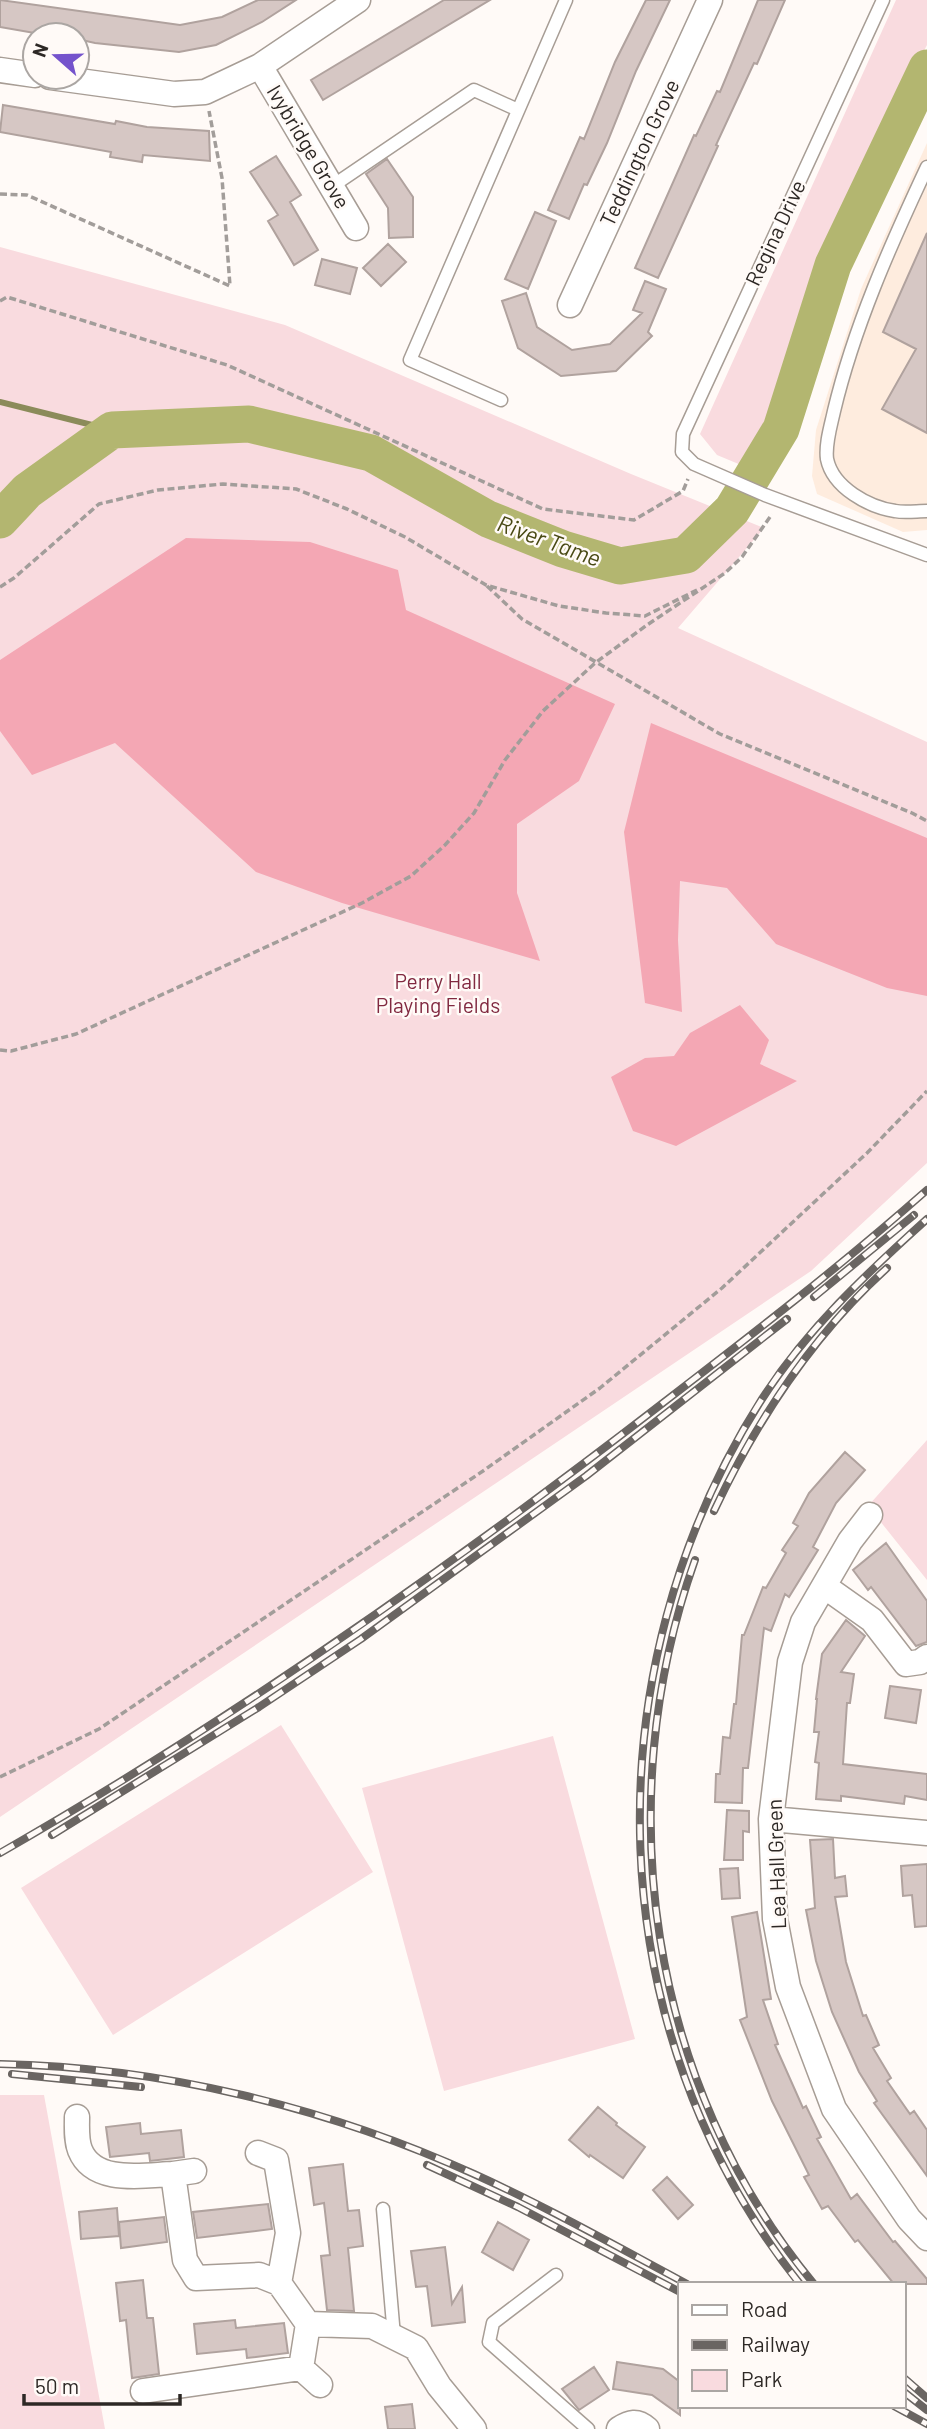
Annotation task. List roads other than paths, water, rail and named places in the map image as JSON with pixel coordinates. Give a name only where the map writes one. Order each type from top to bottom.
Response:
[{"type":"street","points":[[91,83],[174,94],[205,92],[260,66],[358,0]]},
{"type":"street","name":"Teddington Grove","points":[[570,305],[710,0]]},
{"type":"street","name":"Ivybridge Grove","points":[[260,66],[356,228]]},
{"type":"street","points":[[0,70],[21,73]]},
{"type":"street","name":"Lea Hall Green","points":[[870,1515],[850,1541],[803,1622],[790,1662],[771,1819],[775,1919],[788,1987],[834,2109],[909,2218],[927,2238]]},
{"type":"street","points":[[824,1586],[872,1620],[906,1664],[920,1662],[927,1657]]},
{"type":"street","points":[[771,1819],[927,1833]]},
{"type":"street","points":[[77,2117],[80,2150],[89,2162],[103,2172],[114,2175],[183,2173],[185,2259],[196,2278],[259,2274],[279,2283],[308,2324],[302,2368]]},
{"type":"street","points":[[258,2153],[276,2160],[288,2233],[279,2283]]},
{"type":"street","points":[[308,2324],[372,2326],[416,2348],[439,2386],[474,2429]]},
{"type":"street","points":[[302,2368],[320,2385]]},
{"type":"street","points":[[143,2391],[302,2368]]},
{"type":"street","points":[[619,2429],[629,2422],[641,2424],[647,2429]]},
{"type":"lane","points":[[501,400],[410,360],[566,0]]},
{"type":"lane","name":"Regina Drive","points":[[883,0],[683,434],[682,452],[694,464],[765,495],[927,555]]},
{"type":"lane","points":[[331,187],[474,90],[518,110]]},
{"type":"lane","points":[[927,167],[862,318],[838,396],[829,433],[827,459],[841,486],[865,502],[896,512],[927,511]]},
{"type":"lane","points":[[383,2209],[394,2337]]},
{"type":"lane","points":[[556,2275],[493,2323],[489,2342],[588,2429]]},
{"type":"waterway","name":"River Tame","points":[[0,520],[27,491],[112,430],[249,424],[371,453],[488,519],[563,549],[620,566],[686,555],[732,510],[781,429],[833,265],[927,68]]},
{"type":"waterway","points":[[0,402],[112,430]]},
{"type":"railway","points":[[0,1853],[171,1750],[419,1584],[500,1526],[727,1353],[927,1190]]},
{"type":"railway","points":[[814,1297],[914,1215]]},
{"type":"railway","points":[[799,2282],[733,2184],[685,2077],[654,1964],[640,1848],[645,1731],[667,1616],[706,1504],[762,1399],[818,1326],[927,1219]]},
{"type":"railway","points":[[714,1511],[749,1444],[788,1381],[834,1322],[887,1268]]},
{"type":"railway","points":[[52,1835],[259,1707],[361,1639],[586,1476],[787,1319]]},
{"type":"railway","points":[[695,1560],[669,1652],[654,1747],[651,1843],[660,1938],[681,2031],[713,2121],[758,2205],[813,2282]]},
{"type":"railway","points":[[0,2064],[122,2073],[182,2082],[242,2095],[360,2129],[474,2174],[683,2282]]},
{"type":"railway","points":[[12,2074],[141,2087]]},
{"type":"railway","points":[[427,2165],[518,2207],[678,2291]]},
{"type":"railway","points":[[906,2380],[927,2398]]},
{"type":"railway","points":[[906,2394],[927,2410]]},
{"type":"railway","points":[[898,2408],[927,2424]]},
{"type":"park label","name":"Perry Hall Playing Fields","points":[[438,994]]}]
